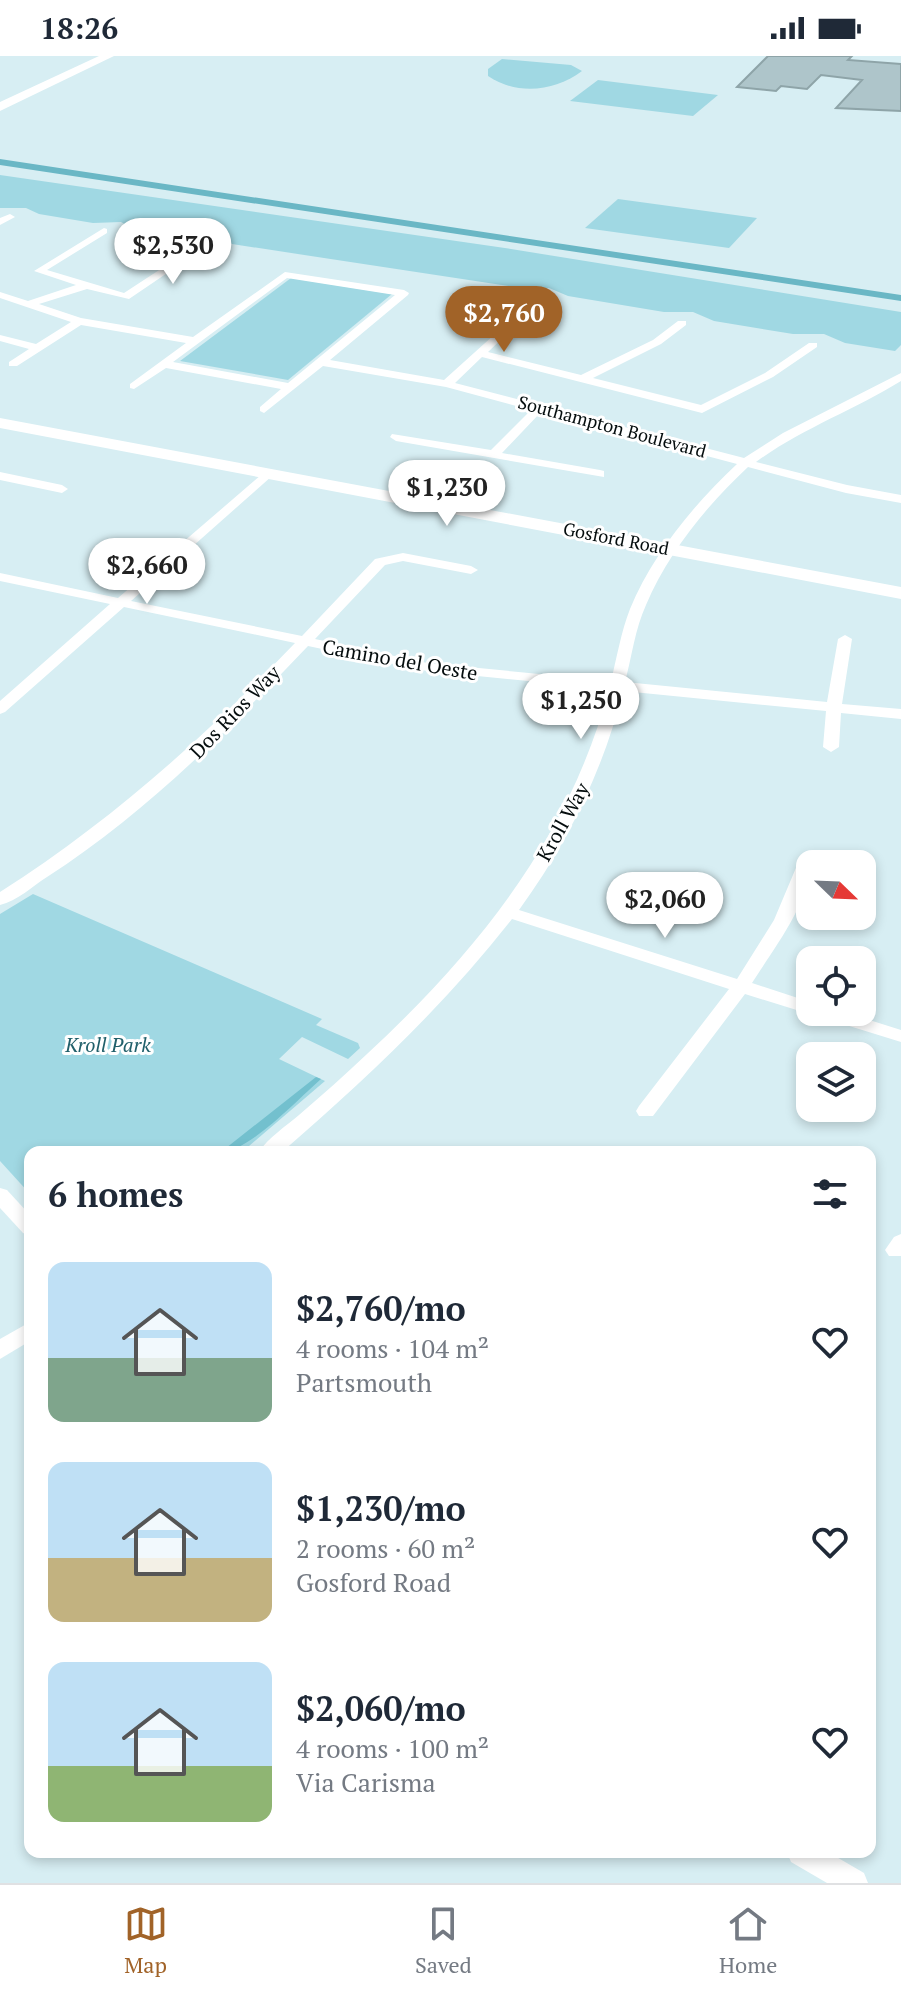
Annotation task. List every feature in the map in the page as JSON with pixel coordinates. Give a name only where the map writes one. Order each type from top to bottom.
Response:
[{"type":"main road","points":[[0,107],[108,56]]},
{"type":"main road","name":"Gosford Road","points":[[0,411],[677,544],[901,593]]},
{"type":"main road","name":"Gosford Road","points":[[0,423],[268,473],[901,580]]},
{"type":"street","points":[[104,231],[39,271],[125,297],[202,246]]},
{"type":"street","points":[[134,386],[285,275],[404,293],[264,409]]},
{"type":"street","points":[[26,305],[85,286]]},
{"type":"street","points":[[0,295],[79,321],[195,341]]},
{"type":"street","points":[[447,384],[537,299]]},
{"type":"street","points":[[13,364],[79,321]]},
{"type":"street","points":[[582,379],[657,342],[682,323]]},
{"type":"street","points":[[0,338],[38,348]]},
{"type":"street","points":[[480,353],[702,409],[769,375],[813,345]]},
{"type":"street","name":"Southampton Boulevard","points":[[320,362],[447,384],[746,463],[901,499]]},
{"type":"street","points":[[163,364],[291,387]]},
{"type":"street","name":"Kroll Way","points":[[276,1146],[375,1057],[457,972],[535,873],[575,807],[602,742],[640,603],[677,544],[715,493],[746,463],[794,432],[901,376]]},
{"type":"street","points":[[493,455],[539,408]]},
{"type":"street","points":[[396,437],[600,474]]},
{"type":"street","points":[[0,709],[268,473]]},
{"type":"street","points":[[2,478],[62,489]]},
{"type":"street","name":"Dos Rios Way","points":[[0,900],[67,857],[148,796],[213,736],[380,562],[403,557],[471,570]]},
{"type":"street","name":"Camino del Oeste","points":[[0,577],[427,667],[901,714]]},
{"type":"street","points":[[831,747],[845,639]]},
{"type":"street","points":[[646,1111],[741,986],[783,920],[796,888]]},
{"type":"street","points":[[507,912],[796,1004]]},
{"type":"street","points":[[869,1026],[901,1036]]},
{"type":"street","points":[[0,1195],[24,1221]]},
{"type":"street","points":[[0,1350],[24,1334]]},
{"type":"street","points":[[811,1858],[854,1883]]},
{"type":"green space","points":[[502,59],[571,65],[582,71],[548,87],[524,88],[488,76],[488,69]]},
{"type":"green space","points":[[598,80],[718,95],[693,116],[570,101]]},
{"type":"green space","points":[[0,175],[511,249],[901,312],[901,345],[895,351],[845,343],[824,334],[793,334],[714,321],[693,312],[664,312],[568,296],[549,288],[521,288],[232,244],[217,237],[189,237],[134,229],[121,222],[93,223],[39,214],[26,208],[0,208]]},
{"type":"green space","points":[[618,199],[757,218],[729,248],[585,228]]},
{"type":"green space","points":[[291,278],[392,294],[288,380],[180,361]]},
{"type":"green space","name":"Kroll Park","points":[[33,894],[322,1019],[316,1025],[358,1043],[360,1048],[348,1059],[302,1037],[279,1059],[325,1081],[249,1146],[24,1146],[24,1187],[0,1161],[0,914]]},
{"type":"shaded area","points":[[316,1077],[321,1079],[259,1134],[239,1146],[229,1146]]},
{"type":"building","points":[[768,56],[852,56],[848,60],[901,64],[901,111],[836,108],[862,80],[821,75],[807,89],[781,86],[776,91],[737,87]]},
{"type":"waterway","points":[[0,162],[901,298]]}]
